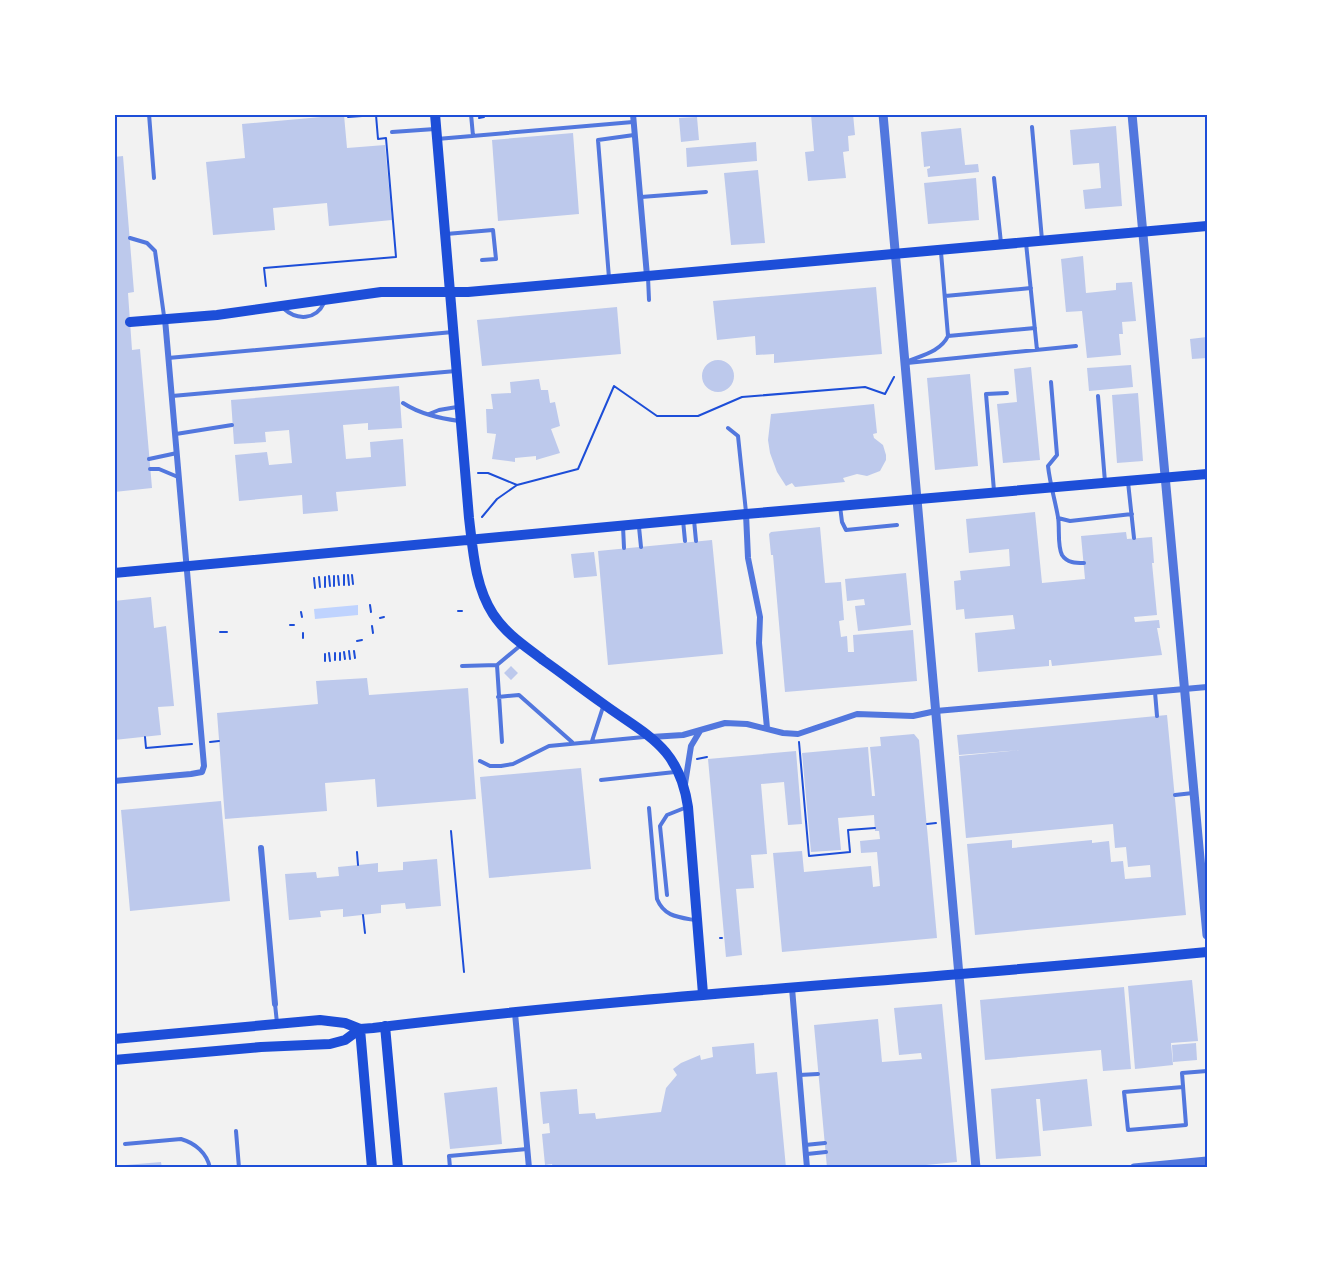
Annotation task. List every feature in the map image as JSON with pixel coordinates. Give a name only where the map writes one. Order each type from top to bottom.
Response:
[{"type":"main road","points":[[435,114],[472,540],[483,596],[497,621],[521,644],[665,749],[679,772],[685,787],[688,807],[703,994]]},
{"type":"main road","points":[[130,322],[280,306],[381,292],[468,292],[1207,226]]},
{"type":"main road","points":[[114,573],[688,519],[1207,474]]},
{"type":"main road","points":[[114,1039],[328,1020],[360,1029],[703,994],[959,975],[1207,952]]},
{"type":"main road","points":[[385,1026],[398,1168]]},
{"type":"main road","points":[[114,1060],[330,1044],[345,1040],[360,1029]]},
{"type":"main road","points":[[360,1029],[372,1168]]},
{"type":"street","points":[[633,114],[648,276]]},
{"type":"street","points":[[883,114],[976,1168]]},
{"type":"street","points":[[1132,114],[1207,935]]},
{"type":"street","points":[[114,781],[202,772],[204,766],[165,319]]},
{"type":"street","points":[[746,514],[748,558],[759,604],[759,643],[767,728]]},
{"type":"street","points":[[650,737],[683,735],[725,723],[798,734],[857,714],[913,716],[936,711],[1207,687]]},
{"type":"street","points":[[685,787],[691,746],[700,731]]},
{"type":"street","points":[[261,849],[275,1004]]},
{"type":"street","points":[[792,988],[807,1168]]},
{"type":"street","points":[[515,1013],[529,1168]]},
{"type":"street","points":[[1134,1168],[1207,1161]]},
{"type":"lane","points":[[148,114],[154,178]]},
{"type":"lane","points":[[471,114],[473,136]]},
{"type":"lane","points":[[392,132],[473,136],[634,122]]},
{"type":"lane","points":[[1032,127],[1042,241]]},
{"type":"lane","points":[[610,280],[598,140],[635,135]]},
{"type":"lane","points":[[994,178],[1001,245]]},
{"type":"lane","points":[[640,197],[706,192]]},
{"type":"lane","points":[[445,234],[493,230],[496,259],[482,260]]},
{"type":"lane","points":[[130,238],[147,243],[155,251],[165,319]]},
{"type":"lane","points":[[1026,243],[1037,350]]},
{"type":"lane","points":[[905,363],[939,348],[948,336],[941,250]]},
{"type":"lane","points":[[648,276],[649,300]]},
{"type":"lane","points":[[945,296],[1031,288]]},
{"type":"lane","points":[[948,336],[1035,328]]},
{"type":"lane","points":[[168,358],[454,332]]},
{"type":"lane","points":[[905,363],[1076,346]]},
{"type":"lane","points":[[171,396],[457,370]]},
{"type":"lane","points":[[1051,382],[1057,455],[1048,466],[1050,487],[1058,518],[1061,554],[1066,560],[1084,563]]},
{"type":"lane","points":[[994,492],[986,394],[1007,393]]},
{"type":"lane","points":[[1098,396],[1105,482]]},
{"type":"lane","points":[[403,403],[429,415],[461,422]]},
{"type":"lane","points":[[429,415],[439,410],[460,407]]},
{"type":"lane","points":[[175,434],[232,425]]},
{"type":"lane","points":[[728,428],[738,436],[746,514]]},
{"type":"lane","points":[[149,459],[177,453]]},
{"type":"lane","points":[[150,469],[159,469],[179,477]]},
{"type":"lane","points":[[1128,480],[1134,538]]},
{"type":"lane","points":[[840,506],[842,522],[846,530],[897,525]]},
{"type":"lane","points":[[1058,518],[1070,521],[1132,514]]},
{"type":"lane","points":[[688,519],[696,541]]},
{"type":"lane","points":[[685,542],[688,519]]},
{"type":"lane","points":[[639,524],[641,547]]},
{"type":"lane","points":[[623,525],[624,548]]},
{"type":"lane","points":[[462,666],[497,665],[521,644]]},
{"type":"lane","points":[[497,665],[502,742]]},
{"type":"lane","points":[[1155,692],[1157,716]]},
{"type":"lane","points":[[498,697],[519,695],[572,743]]},
{"type":"lane","points":[[592,741],[604,705]]},
{"type":"lane","points":[[480,761],[490,765],[513,764],[549,746],[650,737]]},
{"type":"lane","points":[[601,780],[679,772]]},
{"type":"lane","points":[[1174,795],[1193,793]]},
{"type":"lane","points":[[667,895],[660,826],[667,815],[688,807]]},
{"type":"lane","points":[[649,808],[657,898],[667,914],[697,920]]},
{"type":"lane","points":[[275,1004],[277,1024]]},
{"type":"lane","points":[[1183,1087],[1124,1092],[1128,1130],[1186,1125],[1182,1073],[1207,1071]]},
{"type":"lane","points":[[799,1075],[818,1074]]},
{"type":"lane","points":[[236,1131],[239,1168]]},
{"type":"lane","points":[[125,1144],[181,1139],[190,1141],[206,1156],[210,1168]]},
{"type":"lane","points":[[805,1145],[825,1143]]},
{"type":"lane","points":[[450,1168],[449,1156],[527,1149]]},
{"type":"lane","points":[[806,1154],[825,1152]]},
{"type":"path","points":[[266,286],[264,268],[396,256],[386,138],[378,139],[376,115],[348,117],[348,114]]},
{"type":"path","points":[[482,517],[497,499],[518,485],[578,469],[614,386],[657,416],[698,416],[742,397],[865,387],[885,394],[895,374]]},
{"type":"path","points":[[476,473],[488,473],[518,485]]},
{"type":"path","points":[[349,585],[348,575],[349,585]]},
{"type":"path","points":[[331,576],[332,586]]},
{"type":"path","points":[[338,576],[339,585]]},
{"type":"path","points":[[319,577],[320,587]]},
{"type":"path","points":[[325,577],[325,587]]},
{"type":"path","points":[[314,578],[315,588]]},
{"type":"path","points":[[370,605],[371,612]]},
{"type":"path","points":[[301,612],[302,617]]},
{"type":"path","points":[[372,626],[373,633]]},
{"type":"path","points":[[220,632],[227,632]]},
{"type":"path","points":[[303,633],[303,638]]},
{"type":"path","points":[[349,651],[350,659]]},
{"type":"path","points":[[354,651],[355,658]]},
{"type":"path","points":[[340,652],[340,660]]},
{"type":"path","points":[[344,652],[345,659]]},
{"type":"path","points":[[329,653],[330,661]]},
{"type":"path","points":[[335,653],[335,660]]},
{"type":"path","points":[[325,654],[325,661]]},
{"type":"path","points":[[798,734],[809,856],[850,852],[848,830],[875,828]]},
{"type":"path","points":[[146,737],[146,748],[198,743]]},
{"type":"path","points":[[209,742],[219,741]]},
{"type":"path","points":[[698,759],[707,758]]},
{"type":"path","points":[[451,831],[464,972]]},
{"type":"path","points":[[357,852],[358,865]]},
{"type":"path","points":[[363,915],[365,933]]},
{"type":"water","points":[[358,605],[358,615],[315,619],[314,609]]},
{"type":"building","points":[[811,114],[853,114],[855,135],[848,136],[849,151],[843,152],[846,178],[808,181],[805,152],[814,151]]},
{"type":"building","points":[[344,115],[347,148],[385,145],[392,220],[329,226],[327,203],[273,208],[275,230],[213,235],[206,162],[245,158],[242,124]]},
{"type":"building","points":[[697,117],[699,140],[681,142],[679,118]]},
{"type":"building","points":[[1116,126],[1122,206],[1085,209],[1083,190],[1101,188],[1099,163],[1073,165],[1070,130]]},
{"type":"building","points":[[961,128],[965,165],[978,164],[979,172],[928,177],[927,169],[930,166],[924,167],[921,132]]},
{"type":"building","points":[[573,133],[579,214],[498,221],[492,140]]},
{"type":"building","points":[[756,142],[757,161],[687,167],[686,148]]},
{"type":"building","points":[[123,156],[134,292],[128,293],[132,350],[140,349],[152,488],[114,492],[114,157]]},
{"type":"building","points":[[758,170],[765,243],[731,245],[724,173]]},
{"type":"building","points":[[976,178],[979,220],[928,224],[924,183]]},
{"type":"building","points":[[1083,256],[1086,293],[1116,290],[1116,283],[1132,282],[1136,321],[1122,322],[1123,334],[1119,334],[1121,355],[1087,358],[1082,311],[1066,312],[1061,259]]},
{"type":"building","points":[[876,287],[882,354],[774,363],[774,354],[756,355],[755,336],[717,340],[713,301]]},
{"type":"building","points":[[617,307],[621,354],[482,366],[477,320]]},
{"type":"building","points":[[1207,337],[1207,358],[1192,359],[1190,339]]},
{"type":"building","points":[[718,360],[729,365],[734,376],[729,387],[718,392],[707,387],[702,376],[707,365]]},
{"type":"building","points":[[1131,365],[1133,387],[1089,391],[1087,368]]},
{"type":"building","points":[[1031,367],[1040,460],[1003,463],[997,404],[1017,402],[1014,369]]},
{"type":"building","points":[[970,374],[978,466],[935,470],[927,378]]},
{"type":"building","points":[[539,379],[541,390],[548,390],[550,403],[555,402],[560,426],[551,429],[560,453],[536,460],[536,456],[515,458],[515,462],[492,459],[496,434],[487,433],[486,409],[493,409],[491,394],[511,393],[510,382]]},
{"type":"building","points":[[399,386],[402,428],[368,430],[368,423],[343,425],[346,459],[371,457],[370,442],[403,439],[406,486],[336,492],[338,511],[303,514],[302,495],[239,501],[235,455],[267,452],[269,465],[292,463],[289,430],[265,432],[266,442],[234,444],[231,400]]},
{"type":"building","points":[[1138,393],[1143,461],[1117,463],[1112,395]]},
{"type":"building","points":[[874,404],[877,433],[873,434],[874,438],[883,445],[886,455],[880,471],[867,476],[857,474],[843,478],[845,482],[795,487],[792,483],[786,486],[777,472],[770,453],[768,440],[771,414]]},
{"type":"building","points":[[1035,512],[1042,583],[1085,579],[1081,536],[1126,532],[1127,539],[1152,537],[1157,615],[1134,617],[1135,622],[1159,620],[1160,628],[1157,628],[1162,655],[1052,666],[1049,660],[1049,666],[978,672],[975,633],[1015,629],[1013,615],[965,619],[964,609],[956,610],[954,581],[961,580],[960,571],[1010,566],[1009,549],[969,553],[966,519]]},
{"type":"building","points":[[820,527],[825,583],[841,582],[844,620],[839,621],[841,637],[847,636],[848,652],[854,652],[853,635],[913,630],[917,681],[785,692],[773,555],[771,555],[769,534]]},
{"type":"building","points":[[712,540],[723,654],[608,665],[598,551]]},
{"type":"building","points":[[594,552],[597,576],[574,578],[571,554]]},
{"type":"building","points":[[906,573],[911,625],[858,631],[855,606],[865,605],[864,599],[847,601],[845,579]]},
{"type":"building","points":[[151,597],[154,628],[166,626],[174,706],[158,707],[161,735],[114,740],[114,601]]},
{"type":"building","points":[[511,666],[518,673],[511,680],[504,673]]},
{"type":"building","points":[[367,678],[369,695],[468,688],[476,799],[377,807],[375,779],[325,783],[327,811],[225,819],[217,713],[318,704],[316,681]]},
{"type":"building","points":[[1167,715],[1186,915],[975,935],[967,844],[1012,840],[1012,848],[1092,840],[1092,843],[1109,841],[1111,862],[1123,861],[1125,879],[1151,877],[1150,865],[1128,867],[1126,847],[1115,848],[1113,824],[966,838],[959,756],[1020,750],[959,755],[957,735]]},
{"type":"building","points":[[914,734],[919,740],[937,938],[782,952],[773,853],[802,851],[804,872],[871,866],[873,887],[880,886],[877,852],[861,853],[860,841],[880,839],[879,831],[875,831],[874,815],[838,818],[841,850],[811,852],[802,753],[868,747],[872,796],[875,796],[870,747],[881,746],[880,737]]},
{"type":"building","points":[[796,751],[802,824],[788,825],[784,782],[761,784],[767,854],[751,855],[754,888],[736,889],[742,955],[726,957],[708,759]]},
{"type":"building","points":[[581,768],[591,869],[489,878],[480,777]]},
{"type":"building","points":[[221,801],[230,901],[130,911],[121,810]]},
{"type":"building","points":[[437,859],[441,906],[406,909],[405,903],[381,905],[381,913],[343,917],[343,909],[320,911],[321,917],[289,920],[285,874],[316,872],[317,878],[339,876],[338,867],[378,863],[378,872],[403,870],[403,862]]},
{"type":"building","points":[[1192,980],[1198,1041],[1171,1043],[1173,1065],[1135,1069],[1128,986]]},
{"type":"building","points":[[1124,987],[1131,1069],[1103,1071],[1101,1050],[985,1060],[980,1000]]},
{"type":"building","points":[[942,1004],[957,1162],[895,1168],[827,1168],[814,1025],[878,1019],[882,1062],[922,1059],[921,1053],[899,1055],[894,1008]]},
{"type":"building","points":[[754,1043],[756,1074],[777,1072],[786,1168],[553,1168],[552,1164],[545,1165],[542,1134],[550,1133],[549,1123],[543,1124],[540,1092],[577,1089],[579,1114],[595,1113],[596,1119],[661,1112],[666,1088],[677,1075],[673,1069],[681,1063],[700,1055],[701,1060],[713,1057],[712,1047]]},
{"type":"building","points":[[1196,1043],[1197,1060],[1173,1062],[1172,1045]]},
{"type":"building","points":[[1087,1079],[1092,1126],[1043,1131],[1040,1099],[1036,1099],[1041,1156],[996,1159],[991,1089]]},
{"type":"building","points":[[497,1087],[502,1144],[450,1149],[444,1093]]},
{"type":"building","points":[[161,1162],[162,1168],[114,1168],[114,1166]]}]
